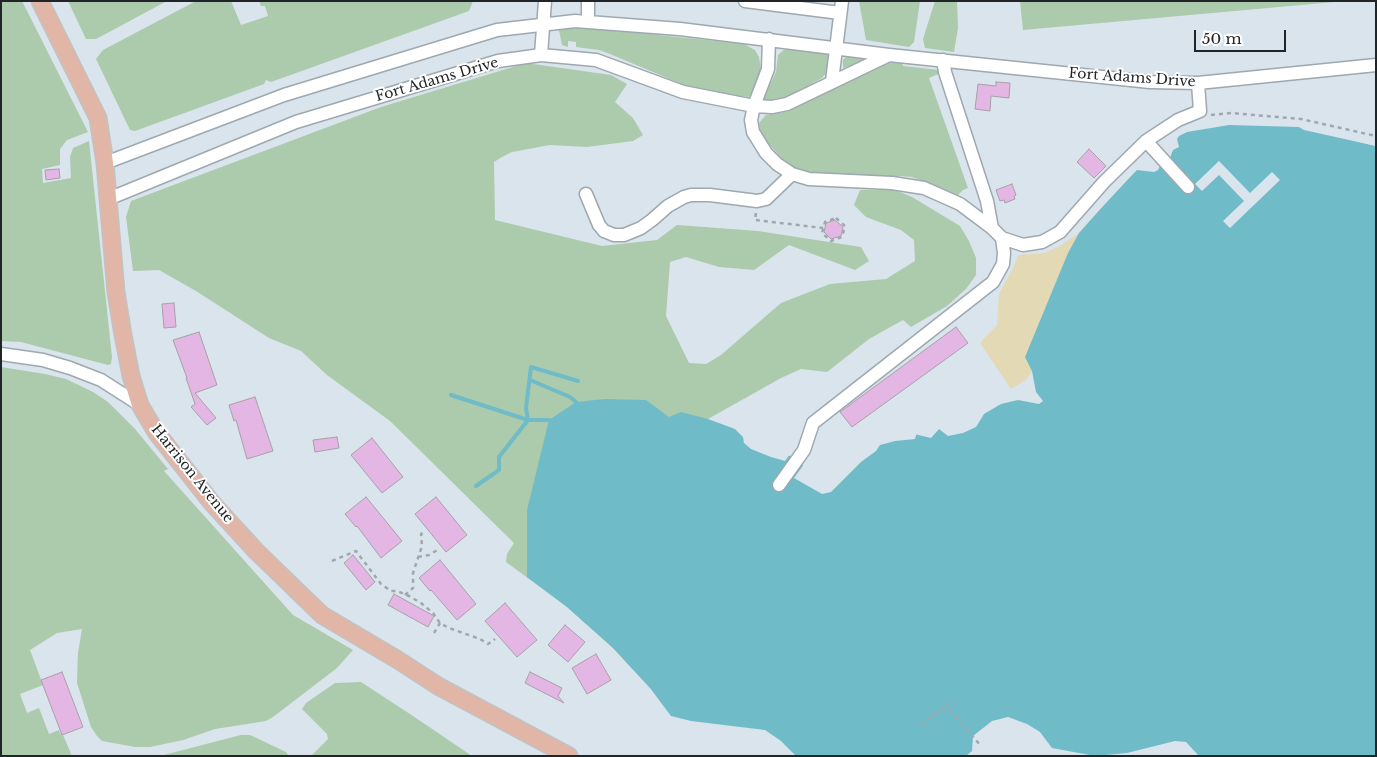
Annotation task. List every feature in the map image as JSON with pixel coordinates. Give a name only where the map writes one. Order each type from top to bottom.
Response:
[{"type":"main road","name":"Harrison Avenue","points":[[40,1],[98,118],[105,163],[116,292],[122,335],[140,405],[156,432],[212,503],[273,570],[322,615],[438,686],[570,756]]},
{"type":"street","points":[[541,55],[545,1]]},
{"type":"street","points":[[588,1],[588,22]]},
{"type":"street","points":[[745,1],[841,7],[832,81]]},
{"type":"street","name":"Fort Adams Drive","points":[[105,163],[284,96],[497,30],[575,21],[680,29],[889,55],[1150,82],[1198,83],[1376,65]]},
{"type":"street","points":[[770,39],[768,69],[754,106],[751,120],[753,132],[766,153],[777,164],[792,174],[819,180],[892,182],[924,188],[960,204],[1002,238],[1023,245],[1042,242],[1060,232],[1110,176],[1146,141],[1178,120],[1200,111],[1198,83]]},
{"type":"street","name":"Fort Adams Drive","points":[[108,199],[296,122],[498,60],[541,55],[596,60],[683,92],[754,106],[772,107],[788,104],[889,55]]},
{"type":"street","points":[[943,60],[945,72],[987,201],[992,228]]},
{"type":"street","points":[[1146,141],[1188,187]]},
{"type":"street","points":[[586,194],[600,225],[609,234],[624,235],[641,228],[678,199],[691,195],[717,195],[758,201],[766,199],[773,194],[792,174]]},
{"type":"street","points":[[780,486],[804,450],[813,423],[993,282],[1003,264],[1002,238]]},
{"type":"street","points":[[1,354],[43,360],[70,368],[101,380],[140,405]]},
{"type":"path","points":[[1200,111],[1210,116],[1231,113],[1301,119],[1376,136]]},
{"type":"path","points":[[758,201],[755,220],[823,228]]},
{"type":"path","points":[[836,218],[844,226],[842,237],[831,241],[822,233],[823,228],[825,222],[836,218]]},
{"type":"path","points":[[405,595],[414,588],[413,573],[422,546],[421,534],[424,532]]},
{"type":"path","points":[[418,557],[429,555],[439,549]]},
{"type":"path","points":[[332,561],[356,551],[381,584],[391,591],[405,595],[421,604],[433,613],[440,623],[488,644],[495,639]]},
{"type":"path","points":[[434,633],[440,623]]},
{"type":"path","points":[[922,725],[951,702]]},
{"type":"path","points":[[942,709],[952,711],[981,746]]},
{"type":"green space","points":[[1,1],[22,1],[88,132],[67,140],[60,149],[60,165],[42,169],[43,183],[71,178],[70,157],[73,148],[89,141],[112,357],[111,364],[108,365],[21,342],[1,341]]},
{"type":"green space","points":[[68,1],[167,1],[96,39],[86,39]]},
{"type":"green space","points":[[196,1],[231,1],[241,25],[268,16],[265,6],[261,6],[259,1],[473,1],[469,11],[271,82],[266,80],[264,84],[135,131],[130,130],[96,59],[103,50]]},
{"type":"green space","points":[[859,1],[920,1],[914,42],[909,47],[866,40]]},
{"type":"green space","points":[[935,1],[957,1],[958,28],[954,52],[925,48],[923,39]]},
{"type":"green space","points":[[1020,1],[1346,1],[1023,30]]},
{"type":"green space","points":[[564,25],[744,44],[755,50],[759,57],[761,70],[751,95],[748,97],[696,90],[599,50],[576,47],[576,42],[568,41],[568,47],[562,45],[559,30]]},
{"type":"green space","points":[[784,50],[827,53],[829,55],[827,72],[822,78],[788,97],[765,101],[764,98],[776,72],[778,55]]},
{"type":"green space","points":[[847,56],[869,60],[843,68],[843,60]]},
{"type":"green space","points":[[902,62],[903,66],[939,70],[938,74],[929,78],[968,188],[957,196],[912,177],[844,176],[797,170],[788,165],[765,140],[759,123],[766,115],[789,111],[855,75],[884,63]]},
{"type":"green space","points":[[526,63],[611,75],[627,84],[615,102],[633,118],[643,135],[633,141],[587,147],[550,145],[512,152],[502,157],[494,162],[495,220],[602,246],[657,240],[677,225],[758,231],[861,247],[869,261],[855,270],[789,245],[754,270],[719,267],[686,257],[670,262],[666,316],[689,363],[706,364],[721,355],[781,303],[830,284],[886,279],[915,261],[914,240],[901,230],[866,217],[854,205],[860,190],[895,190],[912,197],[960,226],[976,258],[976,275],[966,289],[947,306],[911,327],[903,320],[869,339],[827,372],[801,369],[781,378],[708,419],[650,688],[613,648],[567,607],[506,562],[507,554],[514,543],[390,421],[327,375],[301,351],[269,338],[196,291],[159,270],[133,271],[126,217],[131,201],[381,107]]},
{"type":"green space","points":[[1,367],[66,379],[93,392],[108,402],[135,429],[168,469],[164,471],[293,615],[353,650],[337,668],[266,721],[215,729],[183,740],[150,747],[135,747],[102,741],[97,736],[91,727],[77,683],[78,653],[82,629],[57,633],[30,650],[43,685],[20,694],[27,713],[39,708],[49,734],[59,730],[72,756],[1,756]]},
{"type":"green space","points":[[361,682],[472,756],[311,756],[328,739],[327,734],[302,709],[306,703],[335,683]]},
{"type":"green space","points":[[241,735],[250,735],[286,752],[289,756],[160,756]]},
{"type":"sand","points":[[1105,203],[1032,371],[1026,380],[1011,389],[980,343],[997,325],[999,294],[1018,255],[1044,253],[1058,247],[1079,233]]},
{"type":"water","points":[[1221,122],[1272,123],[1299,127],[1376,146],[1376,756],[1199,756],[1186,742],[1175,741],[1127,753],[1095,756],[1052,748],[1040,732],[1027,724],[1008,717],[992,721],[973,736],[972,751],[966,756],[796,756],[781,741],[765,730],[691,721],[671,716],[650,688],[613,648],[567,607],[527,577],[527,510],[549,420],[576,402],[605,399],[646,400],[669,417],[681,412],[708,419],[735,429],[749,443],[774,453],[791,456],[802,464],[813,480],[825,483],[875,444],[914,434],[931,438],[939,429],[948,436],[963,433],[976,427],[984,414],[1001,404],[1018,400],[1039,404],[1043,401],[1036,392],[1032,371],[1025,357],[1068,253],[1079,233],[1136,169],[1159,167],[1169,156],[1175,144],[1176,135],[1189,128]]},
{"type":"pier","points":[[1220,120],[1272,121],[1299,124],[1376,144],[1376,146],[1304,130],[1299,127],[1229,125],[1187,132],[1177,139],[1179,147],[1173,150],[1170,158],[1167,154],[1166,146],[1173,142],[1175,133],[1188,126]]},
{"type":"pier","points":[[1219,161],[1250,193],[1272,172],[1280,180],[1230,228],[1223,221],[1244,201],[1219,175],[1202,191],[1195,184]]},
{"type":"pier","points":[[1158,164],[1160,166],[1158,170],[1154,172],[1137,170],[1074,237],[1113,189],[1135,167]]},
{"type":"pier","points":[[917,432],[915,439],[880,445],[876,451],[861,462],[831,492],[822,494],[794,478],[805,463],[815,478],[824,480],[836,467],[874,441]]},
{"type":"pier","points":[[745,435],[750,441],[790,454],[785,461],[751,449],[744,443],[743,437]]},
{"type":"building","points":[[996,82],[1010,83],[1009,98],[991,96],[990,111],[975,109],[978,84],[996,86]]},
{"type":"building","points":[[1089,149],[1106,166],[1094,178],[1077,162]]},
{"type":"building","points":[[59,169],[60,178],[46,180],[45,170]]},
{"type":"building","points":[[1012,184],[1016,195],[1014,196],[1015,199],[1005,203],[1004,200],[1000,201],[996,190]]},
{"type":"building","points":[[835,220],[843,227],[841,236],[831,239],[824,232],[826,223]]},
{"type":"building","points":[[174,303],[176,327],[164,328],[162,304]]},
{"type":"building","points":[[956,327],[968,343],[852,427],[840,412]]},
{"type":"building","points":[[199,332],[217,385],[195,393],[216,418],[207,425],[191,407],[195,404],[173,340]]},
{"type":"building","points":[[255,397],[273,451],[247,459],[236,420],[234,421],[229,405]]},
{"type":"building","points":[[337,437],[339,448],[315,452],[313,440]]},
{"type":"building","points":[[372,438],[403,477],[382,493],[351,455]]},
{"type":"building","points":[[366,497],[402,541],[381,558],[357,526],[345,514]]},
{"type":"building","points":[[436,497],[467,535],[446,552],[415,514]]},
{"type":"building","points":[[353,555],[375,582],[366,590],[344,563]]},
{"type":"building","points":[[440,560],[476,604],[457,620],[419,578]]},
{"type":"building","points":[[394,594],[434,616],[428,627],[388,605]]},
{"type":"building","points":[[505,603],[537,640],[517,657],[485,621]]},
{"type":"building","points":[[565,625],[585,642],[568,662],[548,645]]},
{"type":"building","points":[[596,654],[611,680],[587,694],[572,668]]},
{"type":"building","points":[[62,672],[83,727],[62,735],[41,680]]},
{"type":"building","points":[[530,672],[562,688],[558,696],[564,703],[525,683]]},
{"type":"waterway","points":[[476,486],[499,470],[499,457],[528,420],[526,408],[531,367],[578,381]]},
{"type":"waterway","points":[[530,380],[570,397],[576,402]]},
{"type":"waterway","points":[[451,395],[528,420],[549,420]]}]
